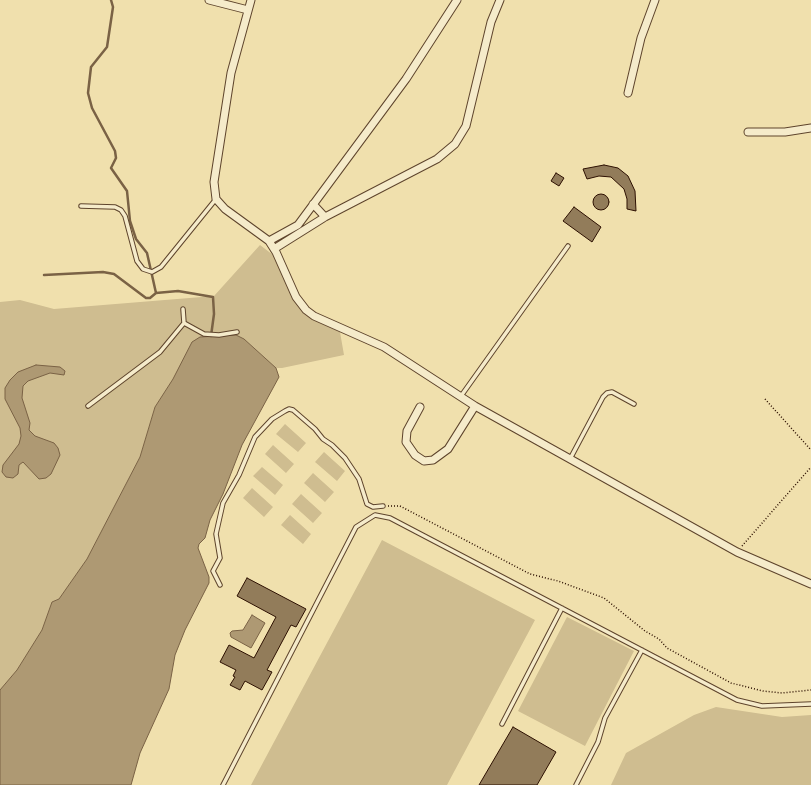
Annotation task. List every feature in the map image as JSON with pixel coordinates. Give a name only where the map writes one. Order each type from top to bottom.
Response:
[{"type":"street","points":[[209,0],[248,10]]},
{"type":"street","points":[[251,0],[231,73],[214,182],[216,199],[225,208],[269,241],[296,297],[306,310],[314,316],[384,347],[475,406],[737,552],[811,584]]},
{"type":"street","points":[[274,249],[299,228],[313,204],[406,79],[457,0]]},
{"type":"street","points":[[269,241],[326,217],[437,159],[455,144],[466,126],[491,22],[500,0]]},
{"type":"street","points":[[628,93],[641,38],[655,0]]},
{"type":"street","points":[[748,132],[785,132],[811,128]]},
{"type":"street","points":[[313,204],[326,217]]},
{"type":"street","points":[[420,407],[407,431],[406,442],[415,455],[424,461],[433,460],[448,449],[475,406]]},
{"type":"lane","points":[[80,206],[115,207],[121,210],[125,216],[137,261],[142,269],[152,272],[161,267],[216,199]]},
{"type":"lane","points":[[460,397],[568,246]]},
{"type":"lane","points":[[88,406],[160,352],[184,323],[183,309]]},
{"type":"lane","points":[[184,323],[204,334],[214,335],[237,332]]},
{"type":"lane","points":[[570,460],[603,397],[607,393],[612,392],[634,404]]},
{"type":"lane","points":[[220,585],[213,571],[220,558],[216,534],[223,503],[239,475],[256,437],[272,419],[289,409],[293,410],[315,429],[322,439],[332,445],[345,458],[359,479],[368,504],[373,507],[383,506]]},
{"type":"lane","points":[[223,785],[356,527],[375,514],[390,518],[737,700],[762,706],[811,704]]},
{"type":"lane","points":[[502,724],[562,608]]},
{"type":"lane","points":[[576,785],[598,742],[605,718],[642,650]]},
{"type":"path","points":[[766,399],[811,450]]},
{"type":"path","points":[[737,552],[811,467]]},
{"type":"path","points":[[383,506],[400,506],[530,574],[558,581],[604,598],[645,631],[659,639],[667,648],[731,683],[763,691],[782,693],[811,690]]},
{"type":"shaded area","points":[[260,245],[277,258],[306,313],[318,322],[340,332],[344,355],[276,368],[244,339],[236,335],[173,379],[155,407],[140,457],[87,559],[59,599],[52,602],[42,630],[17,670],[0,690],[0,302],[20,300],[54,309],[214,296]]},
{"type":"shaded area","points":[[236,335],[244,339],[276,368],[279,377],[242,445],[223,494],[210,520],[205,538],[199,544],[198,548],[209,577],[209,583],[185,630],[175,655],[169,689],[140,753],[131,785],[0,785],[0,690],[17,670],[42,630],[52,602],[59,599],[87,559],[140,457],[155,407],[173,379],[192,342],[200,337]]},
{"type":"shaded area","points":[[36,365],[60,367],[65,371],[64,375],[50,373],[28,381],[23,386],[22,398],[30,423],[29,430],[35,436],[54,443],[58,448],[60,455],[51,474],[46,478],[39,479],[23,462],[19,465],[18,474],[13,478],[6,477],[2,472],[3,465],[19,444],[21,436],[20,428],[5,399],[5,388],[18,372]]},
{"type":"shaded area","points":[[285,424],[306,443],[298,452],[276,434]]},
{"type":"shaded area","points":[[273,445],[294,464],[286,473],[265,454]]},
{"type":"shaded area","points":[[324,452],[345,471],[337,481],[315,462]]},
{"type":"shaded area","points":[[262,467],[283,485],[275,495],[253,476]]},
{"type":"shaded area","points":[[313,473],[334,492],[325,502],[304,483]]},
{"type":"shaded area","points":[[252,488],[273,507],[264,517],[243,498]]},
{"type":"shaded area","points":[[301,494],[322,513],[313,523],[292,504]]},
{"type":"shaded area","points":[[290,515],[311,534],[303,544],[281,525]]},
{"type":"shaded area","points":[[382,540],[535,620],[447,785],[251,785]]},
{"type":"shaded area","points":[[252,615],[265,623],[251,648],[231,637],[230,633],[232,631],[243,630]]},
{"type":"shaded area","points":[[567,617],[634,651],[585,746],[518,711]]},
{"type":"shaded area","points":[[716,707],[782,717],[811,715],[811,785],[611,785],[626,753],[694,715]]},
{"type":"building","points":[[604,165],[618,168],[628,176],[635,191],[636,211],[627,209],[627,199],[624,189],[611,177],[599,176],[587,179],[583,169]]},
{"type":"building","points":[[556,173],[564,178],[559,186],[551,181]]},
{"type":"building","points":[[601,194],[608,199],[609,202],[604,209],[601,210],[594,205],[593,202],[598,195]]},
{"type":"building","points":[[574,207],[601,227],[592,242],[563,221]]},
{"type":"building","points":[[247,578],[306,609],[296,627],[291,625],[267,670],[272,672],[262,690],[245,681],[240,690],[230,685],[235,677],[233,676],[236,670],[220,662],[229,645],[254,658],[276,617],[237,596]]},
{"type":"building","points":[[513,727],[556,752],[537,785],[479,785]]},
{"type":"waterway","points":[[111,0],[113,7],[107,47],[91,67],[88,93],[92,108],[115,151],[116,158],[111,168],[127,191],[130,221],[136,239],[147,253],[156,293],[178,291],[213,297],[214,314],[211,336]]},
{"type":"waterway","points":[[44,275],[103,272],[114,274],[146,298],[150,298],[156,293]]}]
